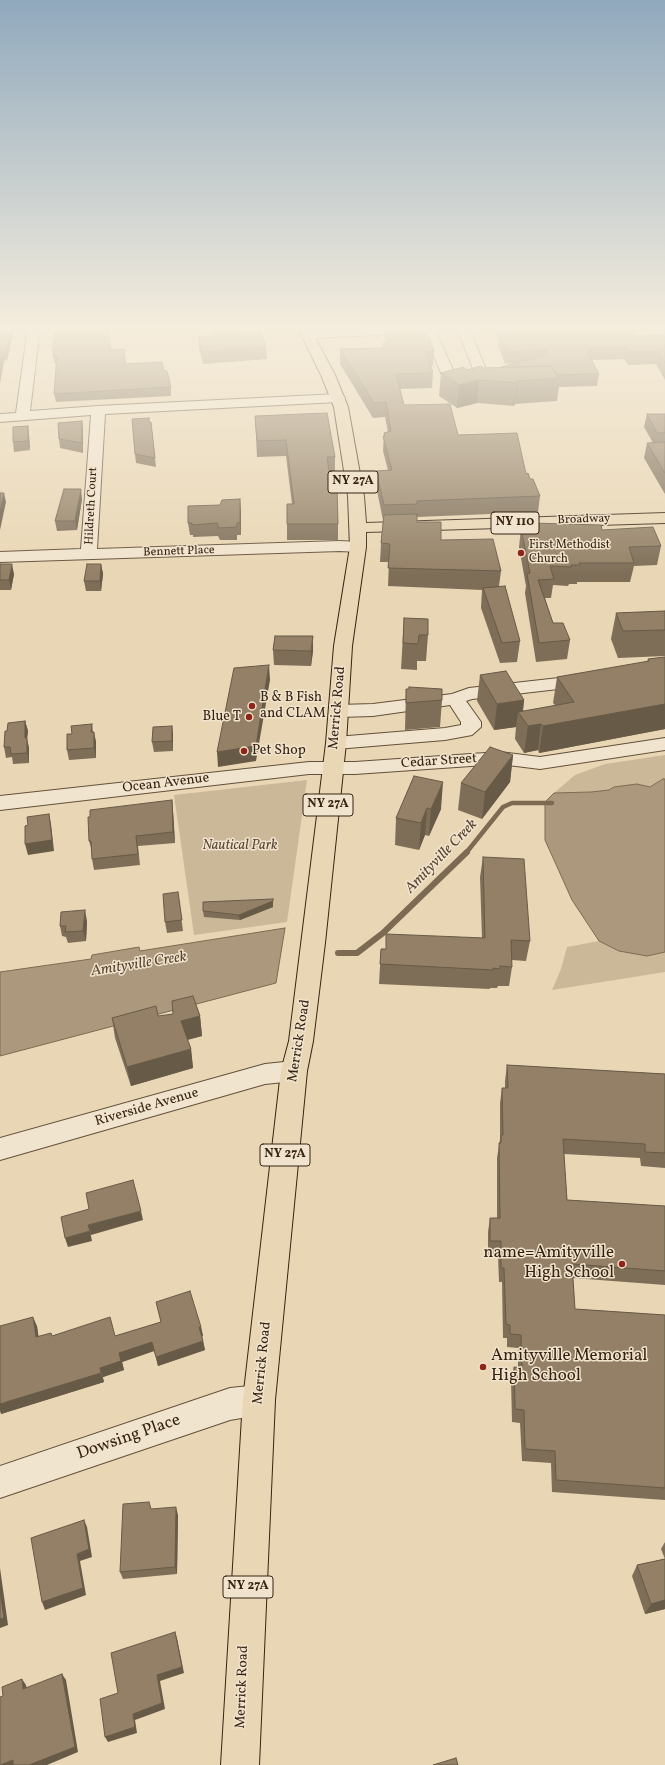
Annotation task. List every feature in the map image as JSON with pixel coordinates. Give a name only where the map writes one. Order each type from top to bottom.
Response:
[{"type":"main road","name":"Merrick Road","points":[[240,1765],[259,1400],[294,1071],[301,1041],[336,743],[343,646],[358,547],[356,496],[341,410]]},
{"type":"main road","name":"Broadway","points":[[358,528],[665,518]]},
{"type":"street","points":[[22,416],[23,410]]},
{"type":"street","points":[[0,418],[93,410]]},
{"type":"street","name":"Hildreth Court","points":[[89,555],[98,410]]},
{"type":"street","name":"Bennett Place","points":[[0,557],[340,546],[358,547]]},
{"type":"street","points":[[339,710],[373,710],[455,699],[470,694],[602,679]]},
{"type":"street","points":[[336,743],[465,731],[471,727],[471,722],[466,712],[455,699]]},
{"type":"street","name":"Cedar Street","points":[[332,768],[355,768],[500,758],[540,763],[665,744]]},
{"type":"street","name":"Ocean Avenue","points":[[0,803],[309,768],[332,768]]},
{"type":"street","name":"Riverside Avenue","points":[[0,1149],[265,1074],[294,1071]]},
{"type":"street","name":"Dowsing Place","points":[[0,1482],[230,1404],[259,1400]]},
{"type":"green space","points":[[665,755],[665,779],[660,780],[650,787],[637,784],[591,792],[554,793],[575,775],[605,764]]},
{"type":"green space","name":"Nautical Park","points":[[307,780],[287,922],[194,935],[174,795]]},
{"type":"green space","points":[[599,941],[619,951],[647,956],[665,952],[665,972],[552,990],[561,969],[567,947]]},
{"type":"water","points":[[665,779],[665,952],[647,956],[619,951],[599,941],[572,900],[545,840],[545,802],[554,793],[591,792],[637,784],[650,787]]},
{"type":"water","points":[[285,928],[276,983],[0,1056],[0,972],[91,959],[92,955],[139,947],[140,951]]},
{"type":"building","points":[[387,410],[452,410],[458,435],[517,433],[526,474],[528,473],[530,479],[533,479],[540,496],[417,501],[417,504],[384,505],[376,471],[392,470],[383,436],[385,436],[384,433],[391,431]]},
{"type":"building","points":[[327,413],[335,457],[327,457],[331,486],[337,486],[338,524],[287,524],[287,504],[294,504],[286,440],[257,441],[255,416]]},
{"type":"building","points":[[647,414],[665,414],[665,433],[657,433]]},
{"type":"building","points":[[149,418],[149,422],[151,422],[155,458],[135,454],[132,419]]},
{"type":"building","points":[[82,421],[82,443],[59,439],[58,423]]},
{"type":"building","points":[[28,426],[28,441],[13,442],[13,427]]},
{"type":"building","points":[[665,442],[665,473],[647,443]]},
{"type":"building","points":[[64,489],[81,489],[75,521],[55,521]]},
{"type":"building","points":[[0,493],[4,493],[0,512]]},
{"type":"building","points":[[240,499],[240,523],[237,523],[237,527],[219,528],[217,523],[192,525],[192,523],[188,523],[188,506],[220,505],[222,500]]},
{"type":"building","points":[[417,514],[417,522],[441,522],[441,540],[493,539],[501,571],[388,568],[390,544],[381,543],[384,515]]},
{"type":"building","points":[[532,523],[601,525],[602,530],[653,527],[661,546],[629,547],[634,563],[579,563],[580,565],[571,565],[571,567],[550,566],[554,579],[538,580],[553,623],[563,623],[570,640],[539,643],[527,574],[530,573],[521,528],[533,528]]},
{"type":"building","points":[[0,564],[12,564],[9,580],[0,580]]},
{"type":"building","points":[[87,564],[101,564],[100,581],[84,581]]},
{"type":"building","points":[[505,586],[520,641],[502,643],[483,588]]},
{"type":"building","points":[[665,611],[665,630],[623,631],[616,613]]},
{"type":"building","points":[[404,618],[428,619],[428,635],[419,635],[418,644],[403,643]]},
{"type":"building","points":[[275,636],[313,636],[311,651],[273,650]]},
{"type":"building","points":[[665,657],[665,704],[543,726],[541,724],[528,726],[518,712],[574,702],[557,677]]},
{"type":"building","points":[[269,665],[256,746],[217,752],[234,668]]},
{"type":"building","points":[[506,671],[524,700],[497,704],[480,675]]},
{"type":"building","points":[[409,687],[442,689],[442,700],[406,703],[406,689],[409,689]]},
{"type":"building","points":[[25,721],[27,753],[11,754],[10,747],[4,747],[5,731],[7,731],[8,723]]},
{"type":"building","points":[[92,724],[91,732],[94,732],[94,748],[67,750],[67,734],[72,734],[71,726]]},
{"type":"building","points":[[172,726],[172,741],[152,742],[153,727]]},
{"type":"building","points":[[490,747],[513,755],[485,792],[461,783]]},
{"type":"building","points":[[414,776],[443,782],[431,809],[427,808],[421,823],[396,818]]},
{"type":"building","points":[[172,800],[173,832],[136,836],[138,854],[92,859],[91,841],[89,841],[88,817],[90,817],[90,810]]},
{"type":"building","points":[[49,814],[52,840],[25,844],[25,826],[28,825],[27,817]]},
{"type":"building","points":[[483,857],[524,859],[530,941],[511,940],[512,967],[500,966],[500,969],[493,968],[493,970],[380,964],[381,949],[386,949],[386,934],[485,938]]},
{"type":"building","points":[[178,892],[182,920],[165,922],[163,894]]},
{"type":"building","points":[[273,899],[273,901],[239,915],[203,911],[203,902]]},
{"type":"building","points":[[85,910],[83,931],[65,932],[66,926],[60,926],[61,912]]},
{"type":"building","points":[[193,996],[200,1016],[181,1021],[191,1049],[127,1067],[112,1018],[156,1006],[158,1016],[173,1014],[172,1001]]},
{"type":"building","points":[[507,1065],[665,1074],[665,1153],[645,1152],[645,1144],[563,1139],[567,1200],[665,1206],[665,1271],[572,1264],[575,1309],[665,1315],[665,1488],[556,1480],[555,1451],[525,1449],[524,1410],[515,1409],[514,1367],[522,1368],[521,1335],[510,1334],[510,1325],[506,1324],[504,1268],[501,1268],[501,1241],[490,1241],[490,1218],[500,1218],[499,1143],[501,1143],[501,1135],[503,1135],[502,1088],[508,1088]]},
{"type":"building","points":[[133,1180],[141,1211],[88,1225],[90,1231],[65,1238],[61,1217],[89,1209],[86,1193]]},
{"type":"building","points":[[190,1291],[201,1327],[199,1327],[203,1341],[156,1357],[152,1342],[119,1353],[121,1361],[100,1368],[101,1373],[0,1404],[0,1326],[33,1317],[36,1337],[51,1333],[52,1336],[110,1317],[115,1336],[161,1322],[156,1302]]},
{"type":"building","points":[[149,1502],[151,1509],[176,1507],[175,1567],[120,1572],[123,1504]]},
{"type":"building","points":[[84,1520],[89,1549],[77,1554],[83,1588],[42,1602],[31,1538]]},
{"type":"building","points":[[665,1559],[665,1600],[651,1604],[637,1565]]},
{"type":"building","points":[[0,1591],[4,1618],[0,1619]]},
{"type":"building","points":[[175,1632],[182,1667],[157,1675],[162,1703],[133,1714],[135,1727],[105,1737],[100,1699],[118,1693],[111,1653]]},
{"type":"building","points":[[62,1674],[75,1747],[29,1765],[13,1765],[13,1760],[0,1765],[0,1697],[3,1696],[2,1687],[22,1679],[23,1689]]},
{"type":"building","points":[[456,1758],[458,1765],[433,1765]]},
{"type":"waterway","name":"Amityville Creek","points":[[466,853],[503,807],[512,803],[552,803]]},
{"type":"waterway","name":"Amityville Creek","points":[[338,953],[357,953],[383,933],[466,853]]},
{"type":"place","name":"First Methodist Church","points":[[521,553]]},
{"type":"place","name":"B & B Fish and CLAM","points":[[252,706]]},
{"type":"place","name":"Blue T","points":[[249,717]]},
{"type":"place","name":"Pet Shop","points":[[244,751]]},
{"type":"place","name":"name=Amityville High School","points":[[622,1264]]},
{"type":"place","name":"Amityville Memorial High School","points":[[483,1367]]}]
